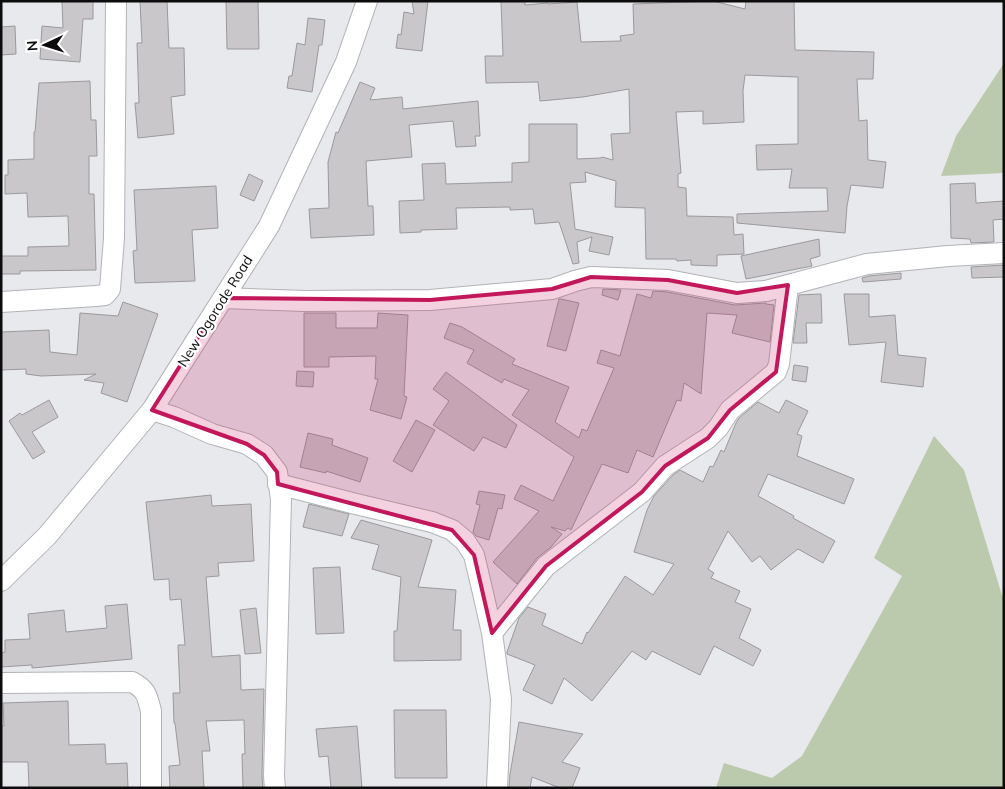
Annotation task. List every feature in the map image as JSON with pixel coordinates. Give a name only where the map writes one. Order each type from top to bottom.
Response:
[{"type":"street","points":[[1,302],[106,295],[110,289],[114,238],[116,1]]},
{"type":"street","name":"New Ogorode Road","points":[[1,581],[47,536],[152,410],[269,226],[346,62],[367,1]]},
{"type":"street","points":[[223,298],[305,301],[430,300],[552,289],[591,278],[668,280],[737,293],[766,292],[868,264],[948,256],[1004,253]]},
{"type":"street","points":[[492,633],[546,566],[642,492],[665,466],[708,438],[718,428],[730,410],[776,372],[779,364],[788,286]]},
{"type":"street","points":[[152,410],[174,417],[212,434],[247,444],[264,455],[277,472],[281,499],[275,788]]},
{"type":"street","points":[[278,484],[432,522],[452,530],[465,541],[474,555],[492,633],[501,699],[497,788]]},
{"type":"street","points":[[1,683],[132,682],[143,688],[151,711],[151,788]]},
{"type":"highlighted area","points":[[591,277],[668,280],[737,293],[788,285],[776,372],[730,410],[708,438],[665,466],[642,492],[546,566],[492,633],[474,555],[452,530],[278,484],[277,472],[264,455],[247,444],[152,410],[223,298],[430,300],[552,289]]},
{"type":"green space","points":[[1004,63],[1004,173],[941,176],[956,136]]},
{"type":"green space","points":[[934,436],[964,470],[1004,602],[1004,788],[716,788],[724,763],[772,778],[802,756],[902,576],[874,558]]},
{"type":"building","points":[[62,1],[93,1],[93,19],[83,19],[80,62],[40,59],[42,26],[63,28]]},
{"type":"building","points":[[140,1],[167,1],[169,48],[184,48],[185,95],[171,97],[174,134],[138,138],[135,103],[139,103],[137,43],[142,43]]},
{"type":"building","points":[[226,1],[258,1],[259,49],[227,49]]},
{"type":"building","points":[[412,1],[428,1],[422,51],[396,48],[398,34],[401,35],[404,12],[414,14]]},
{"type":"building","points":[[501,1],[525,1],[525,5],[577,2],[581,42],[621,41],[620,36],[634,34],[633,4],[713,1],[745,9],[746,1],[794,1],[795,50],[874,52],[873,79],[857,79],[859,121],[867,120],[868,160],[886,162],[883,188],[851,185],[845,233],[737,223],[737,214],[828,211],[827,188],[789,188],[792,169],[757,170],[756,145],[798,144],[798,77],[745,75],[743,91],[744,122],[703,124],[703,111],[676,112],[681,173],[678,174],[678,187],[686,188],[687,216],[733,217],[734,235],[743,234],[744,254],[717,255],[717,266],[691,265],[691,260],[646,259],[645,208],[615,207],[616,181],[585,172],[586,182],[570,183],[575,229],[613,237],[609,255],[589,251],[592,237],[577,242],[579,263],[573,264],[559,222],[535,224],[533,209],[510,210],[510,207],[456,208],[457,229],[421,230],[421,232],[400,233],[399,201],[424,200],[422,164],[445,163],[446,184],[512,182],[512,163],[529,162],[529,124],[577,124],[577,159],[602,157],[613,160],[611,134],[630,133],[629,89],[583,97],[540,101],[538,82],[486,83],[485,56],[503,56]]},
{"type":"building","points":[[308,18],[325,20],[312,92],[287,88],[289,76],[292,76],[297,43],[305,45]]},
{"type":"building","points":[[15,26],[16,54],[1,55],[1,27]]},
{"type":"building","points":[[90,81],[91,120],[96,120],[97,156],[89,156],[89,194],[94,194],[96,270],[20,271],[20,274],[1,274],[1,256],[28,256],[28,247],[69,246],[68,216],[28,217],[27,193],[5,194],[5,175],[8,175],[8,160],[34,159],[34,132],[39,83]]},
{"type":"building","points":[[360,82],[375,88],[370,100],[402,97],[403,109],[478,101],[480,136],[475,136],[476,146],[456,147],[453,121],[409,125],[412,157],[366,161],[368,206],[373,206],[374,235],[311,238],[309,209],[329,208],[328,162],[336,132],[338,133]]},
{"type":"building","points":[[249,174],[263,181],[254,201],[240,195]]},
{"type":"building","points":[[975,183],[976,203],[1004,201],[1004,219],[993,220],[994,242],[971,243],[970,239],[951,238],[950,184]]},
{"type":"building","points":[[216,186],[218,228],[192,230],[195,281],[135,283],[133,251],[137,250],[134,190]]},
{"type":"building","points":[[819,239],[820,256],[810,259],[812,266],[746,279],[741,256]]},
{"type":"building","points":[[1004,265],[1004,277],[972,278],[971,267]]},
{"type":"building","points":[[901,273],[901,279],[863,282],[862,278],[869,276]]},
{"type":"building","points":[[603,289],[621,290],[618,300],[602,295]]},
{"type":"building","points":[[653,291],[735,305],[766,303],[774,305],[770,342],[732,333],[737,315],[707,313],[701,394],[684,383],[681,401],[677,400],[653,457],[637,450],[628,473],[602,464],[571,530],[568,528],[565,531],[551,527],[562,534],[551,547],[537,558],[517,584],[493,562],[539,511],[514,499],[521,485],[553,501],[574,457],[512,415],[529,390],[504,379],[502,383],[467,363],[474,350],[444,338],[450,323],[462,327],[515,359],[512,364],[569,387],[555,422],[579,438],[582,429],[587,431],[614,368],[597,363],[601,350],[620,356],[637,294],[651,298]]},
{"type":"building","points":[[821,294],[822,323],[806,323],[807,343],[793,343],[799,295]]},
{"type":"building","points":[[844,294],[869,294],[869,317],[895,315],[898,355],[926,358],[923,387],[881,382],[886,342],[849,345]]},
{"type":"building","points":[[559,299],[579,303],[566,351],[547,346]]},
{"type":"building","points":[[123,302],[158,314],[127,402],[101,393],[104,383],[84,380],[96,374],[41,376],[26,374],[26,369],[1,370],[1,332],[49,330],[50,352],[77,355],[80,313],[118,316]]},
{"type":"building","points":[[304,313],[336,313],[336,328],[377,328],[378,313],[408,315],[404,396],[407,397],[401,419],[370,410],[378,379],[375,379],[376,356],[329,357],[329,367],[304,367]]},
{"type":"building","points":[[794,365],[808,367],[806,382],[792,380]]},
{"type":"building","points":[[297,371],[314,372],[313,387],[296,386]]},
{"type":"building","points":[[446,372],[517,425],[506,448],[483,437],[474,451],[433,425],[449,401],[433,389]]},
{"type":"building","points":[[49,400],[58,417],[32,432],[45,452],[33,459],[9,421],[20,413],[22,415]]},
{"type":"building","points":[[786,400],[808,411],[797,434],[802,436],[797,456],[854,479],[844,504],[768,474],[758,496],[835,541],[823,563],[798,549],[771,570],[760,556],[752,562],[728,531],[708,569],[714,573],[711,578],[740,591],[735,602],[751,609],[739,638],[761,650],[753,666],[714,646],[700,675],[652,651],[646,660],[632,651],[592,701],[564,678],[552,704],[523,690],[535,665],[507,654],[507,652],[519,618],[528,607],[546,614],[542,625],[582,644],[587,632],[625,576],[653,595],[674,564],[634,552],[647,510],[654,496],[680,470],[703,482],[710,466],[713,467],[721,450],[724,452],[739,418],[758,402],[779,413]]},
{"type":"building","points":[[416,420],[435,430],[412,472],[393,461]]},
{"type":"building","points":[[308,433],[333,439],[332,445],[368,458],[360,482],[326,471],[326,473],[300,467]]},
{"type":"building","points":[[479,491],[505,495],[502,509],[498,508],[489,540],[476,536],[473,532],[480,505],[476,504]]},
{"type":"building","points":[[211,495],[212,506],[251,504],[254,561],[218,563],[219,576],[206,577],[212,657],[240,655],[241,690],[264,689],[263,788],[243,788],[244,720],[206,721],[210,751],[202,751],[204,788],[170,788],[169,766],[180,765],[174,723],[173,693],[180,693],[178,645],[185,645],[181,599],[170,600],[169,579],[154,580],[146,502]]},
{"type":"building","points":[[309,504],[349,514],[342,536],[303,527]]},
{"type":"building","points":[[361,520],[432,540],[418,587],[456,590],[453,630],[461,630],[461,660],[394,661],[394,631],[397,631],[401,577],[372,569],[379,545],[351,538]]},
{"type":"building","points":[[340,567],[344,633],[316,634],[313,568]]},
{"type":"building","points":[[127,604],[132,659],[32,668],[32,665],[1,667],[1,653],[5,652],[5,640],[30,639],[28,614],[64,610],[66,632],[107,628],[105,606]]},
{"type":"building","points":[[256,608],[261,653],[245,654],[240,610]]},
{"type":"building","points":[[68,701],[69,745],[105,744],[106,764],[127,763],[128,788],[29,788],[28,762],[1,762],[1,726],[4,726],[3,703]]},
{"type":"building","points":[[394,710],[446,710],[447,778],[395,778]]},
{"type":"building","points":[[519,722],[583,734],[562,762],[580,768],[572,788],[560,788],[532,777],[530,788],[509,788]]},
{"type":"building","points":[[357,726],[362,788],[331,788],[328,756],[319,757],[316,729]]}]
